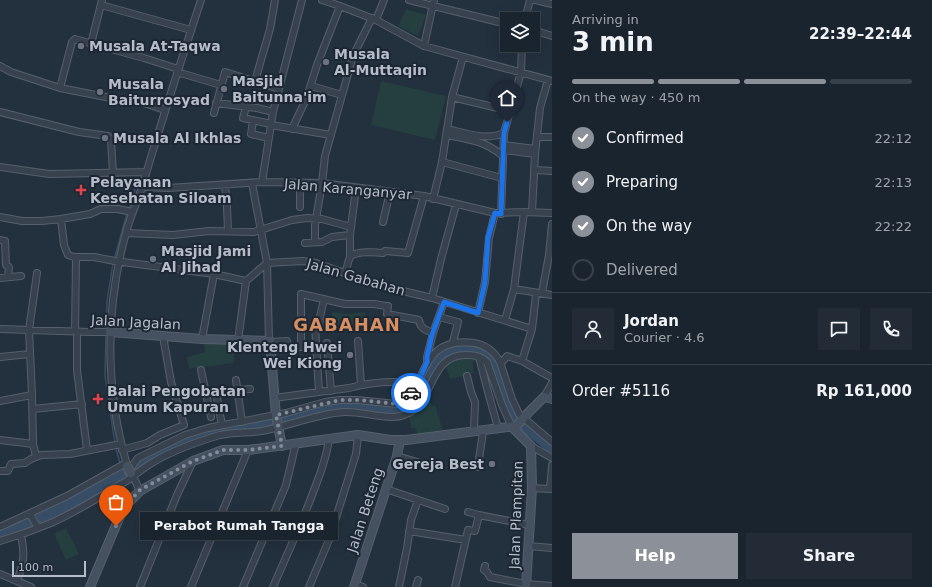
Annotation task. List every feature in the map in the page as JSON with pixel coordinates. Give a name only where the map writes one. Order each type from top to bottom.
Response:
[{"type":"street","points":[[201,0],[165,110],[142,187],[129,211],[126,233],[115,261],[106,332],[119,446],[128,472],[138,458],[185,435],[208,428],[276,415],[340,400],[358,400],[399,404],[406,399],[417,384],[427,362],[438,350],[453,342],[473,343],[488,348],[497,356],[514,405],[523,419],[552,442]]},
{"type":"street","points":[[255,81],[270,30],[275,0]]},
{"type":"street","points":[[262,182],[272,112],[302,0]]},
{"type":"street","points":[[322,0],[374,19],[424,46],[550,80],[540,108],[535,152],[532,212]]},
{"type":"street","points":[[315,242],[316,218],[325,156],[342,95],[354,56],[384,0]]},
{"type":"street","points":[[409,0],[434,3],[500,22]]},
{"type":"street","points":[[527,12],[530,0]]},
{"type":"street","points":[[535,0],[552,4]]},
{"type":"street","points":[[91,44],[102,2],[192,30]]},
{"type":"street","points":[[424,46],[434,3]]},
{"type":"street","points":[[292,129],[307,97],[317,65],[340,6]]},
{"type":"street","points":[[540,32],[552,36]]},
{"type":"street","points":[[60,88],[73,41],[76,40],[144,58],[187,75],[221,84]]},
{"type":"street","points":[[478,313],[485,282],[488,238],[498,214],[502,178],[504,133],[521,72],[522,52]]},
{"type":"street","points":[[433,199],[442,162],[452,97],[463,57]]},
{"type":"street","points":[[0,66],[11,72],[60,88],[126,101],[140,102],[165,110]]},
{"type":"street","points":[[214,113],[225,72],[279,88]]},
{"type":"street","points":[[311,86],[342,95]]},
{"type":"street","points":[[452,97],[510,111]]},
{"type":"street","points":[[216,103],[272,112]]},
{"type":"street","points":[[246,107],[243,118],[292,129],[331,135]]},
{"type":"street","points":[[0,112],[79,132],[108,136],[111,140],[113,173]]},
{"type":"street","points":[[253,121],[251,134],[269,138]]},
{"type":"street","points":[[447,132],[483,136],[494,136],[504,133]]},
{"type":"street","points":[[447,132],[504,150],[535,152]]},
{"type":"street","points":[[537,137],[552,137]]},
{"type":"street","points":[[442,162],[502,178]]},
{"type":"street","points":[[0,168],[49,174],[146,172]]},
{"type":"street","points":[[534,170],[552,171]]},
{"type":"street","name":"Jalan Karanganyar","points":[[142,187],[168,188],[262,182],[322,184],[424,196],[498,214],[524,212],[552,213]]},
{"type":"street","points":[[252,183],[267,263],[270,342],[276,415],[278,426],[285,445],[293,456]]},
{"type":"street","points":[[300,183],[300,207]]},
{"type":"street","points":[[225,185],[228,207],[228,231]]},
{"type":"street","points":[[345,274],[350,256],[350,235],[356,188]]},
{"type":"street","points":[[383,222],[390,192]]},
{"type":"street","points":[[350,256],[362,253],[383,253],[385,251],[408,253],[424,196]]},
{"type":"street","points":[[432,298],[456,205]]},
{"type":"street","points":[[0,217],[22,221],[42,221],[90,214],[101,209],[113,208],[129,211]]},
{"type":"street","points":[[505,320],[514,289],[524,212]]},
{"type":"street","points":[[126,233],[173,235],[198,231],[254,232],[292,220],[316,218],[351,227]]},
{"type":"street","points":[[61,219],[64,247],[68,255],[76,257],[94,257],[214,274],[246,281]]},
{"type":"street","points":[[522,361],[532,329],[539,293],[549,255],[552,224]]},
{"type":"street","points":[[305,242],[327,241],[332,237],[350,235]]},
{"type":"street","points":[[0,240],[5,241],[6,265],[9,267],[8,277]]},
{"type":"street","points":[[76,257],[77,370],[87,450]]},
{"type":"street","name":"Jalan Gabahan","points":[[267,263],[307,261],[382,286],[432,298],[532,329]]},
{"type":"street","points":[[238,340],[246,281],[267,263]]},
{"type":"street","points":[[36,456],[33,444],[33,410],[28,330],[37,273]]},
{"type":"street","points":[[202,338],[214,274]]},
{"type":"street","points":[[0,278],[21,276]]},
{"type":"street","points":[[514,289],[552,295]]},
{"type":"street","points":[[270,342],[287,341],[289,348],[301,347],[301,294],[345,304],[374,304],[388,306],[387,314],[419,320],[419,324],[424,329],[433,333]]},
{"type":"street","points":[[319,392],[315,326],[321,325],[320,317],[324,299]]},
{"type":"street","points":[[427,362],[433,333],[444,302]]},
{"type":"street","points":[[439,316],[458,322],[453,342]]},
{"type":"street","name":"Jalan Jagalan","points":[[0,329],[106,332],[270,342]]},
{"type":"street","points":[[0,471],[8,471],[11,464],[28,461],[36,456],[70,454],[87,450],[146,443],[160,435],[184,425],[171,382],[163,336]]},
{"type":"street","points":[[358,341],[361,385]]},
{"type":"street","points":[[327,343],[331,390]]},
{"type":"street","points":[[0,357],[30,354]]},
{"type":"street","points":[[0,542],[21,535],[62,517],[164,456],[212,438],[225,434],[247,433],[344,412],[357,412],[396,417],[408,414],[418,405],[444,361],[458,355],[472,355],[479,357],[488,365],[504,410],[514,427]]},
{"type":"street","points":[[500,362],[507,356],[522,361],[552,378]]},
{"type":"street","points":[[479,357],[498,428]]},
{"type":"street","points":[[201,370],[211,417],[220,426]]},
{"type":"street","points":[[467,376],[470,392],[475,402],[478,431],[478,468]]},
{"type":"street","points":[[236,380],[242,422]]},
{"type":"street","points":[[274,398],[393,381],[417,384]]},
{"type":"street","points":[[90,587],[120,516],[128,503],[140,490],[193,461],[223,450],[248,450],[358,435],[400,440],[514,427],[548,398],[552,383]]},
{"type":"street","points":[[238,390],[250,389]]},
{"type":"street","points":[[0,400],[32,395]]},
{"type":"street","points":[[217,398],[220,426]]},
{"type":"street","points":[[33,410],[82,404]]},
{"type":"street","points":[[208,428],[207,421],[211,417]]},
{"type":"street","name":"Jalan Plampitan","points":[[514,427],[531,446],[532,488],[526,586]]},
{"type":"street","points":[[309,587],[329,540],[356,454],[358,435]]},
{"type":"street","points":[[273,587],[313,492],[330,439]]},
{"type":"street","points":[[0,440],[33,444]]},
{"type":"street","name":"Jalan Beteng","points":[[354,586],[397,456],[400,440]]},
{"type":"street","points":[[243,587],[286,485],[296,443]]},
{"type":"street","points":[[531,446],[552,458]]},
{"type":"street","points":[[191,587],[248,450]]},
{"type":"street","points":[[397,456],[427,465]]},
{"type":"street","points":[[140,587],[177,495],[193,461]]},
{"type":"street","points":[[125,464],[140,490]]},
{"type":"street","points":[[0,528],[30,515],[125,464]]},
{"type":"street","points":[[532,488],[550,489],[552,466]]},
{"type":"street","points":[[386,489],[444,509]]},
{"type":"street","points":[[399,587],[412,514],[418,500]]},
{"type":"street","points":[[468,512],[529,524]]},
{"type":"street","points":[[30,515],[38,528]]},
{"type":"street","points":[[455,587],[468,530],[475,531],[479,515]]},
{"type":"street","points":[[409,531],[466,540]]},
{"type":"street","points":[[17,581],[24,562],[21,535]]},
{"type":"street","points":[[528,546],[552,548]]},
{"type":"street","points":[[484,566],[484,570],[490,577],[526,586],[552,586]]},
{"type":"street","points":[[0,574],[31,587]]},
{"type":"street","points":[[354,586],[363,587]]},
{"type":"green space","points":[[406,9],[426,15],[418,36],[398,26]]},
{"type":"green space","points":[[381,81],[446,96],[435,140],[371,125]]},
{"type":"green space","points":[[332,312],[348,314],[365,312],[366,326],[355,327],[355,330],[332,332]]},
{"type":"green space","points":[[204,342],[230,344],[234,349],[233,363],[189,369],[187,357],[205,352]]},
{"type":"green space","points":[[455,358],[476,358],[477,361],[473,362],[474,373],[450,379],[445,364]]},
{"type":"green space","points":[[427,395],[432,406],[435,405],[443,430],[417,434],[416,428],[411,428],[409,415]]},
{"type":"green space","points":[[66,528],[79,554],[66,560],[54,534]]},
{"type":"water","points":[[456,344],[466,344],[486,349],[497,360],[512,406],[524,423],[552,445],[552,455],[520,430],[514,423],[489,363],[470,353],[456,353],[450,355],[441,362],[429,387],[413,408],[398,415],[363,411],[259,429],[238,431],[146,463],[121,482],[105,492],[85,501],[74,509],[41,525],[0,540],[0,529],[59,504],[151,453],[180,439],[204,431],[339,401],[398,406],[403,404],[423,371],[436,355],[450,346]]},
{"type":"waterway","points":[[129,210],[138,179]]},
{"type":"waterway","points":[[114,260],[127,213]]},
{"type":"waterway","points":[[106,331],[107,301],[113,263]]},
{"type":"waterway","points":[[106,335],[105,376],[115,444]]},
{"type":"waterway","points":[[116,448],[120,464]]},
{"type":"way so far","points":[[116,526],[124,509],[140,490],[193,461],[223,450],[248,450],[282,446],[276,415],[325,402],[340,400],[358,400],[399,404],[404,402],[411,393]]},
{"type":"place","name":"Musala At-Taqwa","points":[[81,46]]},
{"type":"place","name":"Musala Al-Muttaqin","points":[[326,62]]},
{"type":"place","name":"Masjid Baitunna'im","points":[[224,89]]},
{"type":"place","name":"Musala Baiturrosyad","points":[[100,92]]},
{"type":"place","name":"Musala Al Ikhlas","points":[[105,138]]},
{"type":"place","name":"Pelayanan Kesehatan Siloam","points":[[81,190]]},
{"type":"place","name":"Masjid Jami Al Jihad","points":[[153,259]]},
{"type":"place","name":"Klenteng Hwei Wei Kiong","points":[[350,355]]},
{"type":"place","name":"Balai Pengobatan Umum Kapuran","points":[[98,399]]},
{"type":"place","name":"Gereja Best","points":[[492,464]]},
{"type":"place","name":"Perabot Rumah Tangga","points":[[116,526]]},
{"type":"district","name":"GABAHAN","points":[[347,324]]},
{"type":"route","points":[[411,393],[427,362],[432,335],[444,302],[478,313],[485,282],[488,238],[495,213],[501,214],[504,133],[507,122]]}]
